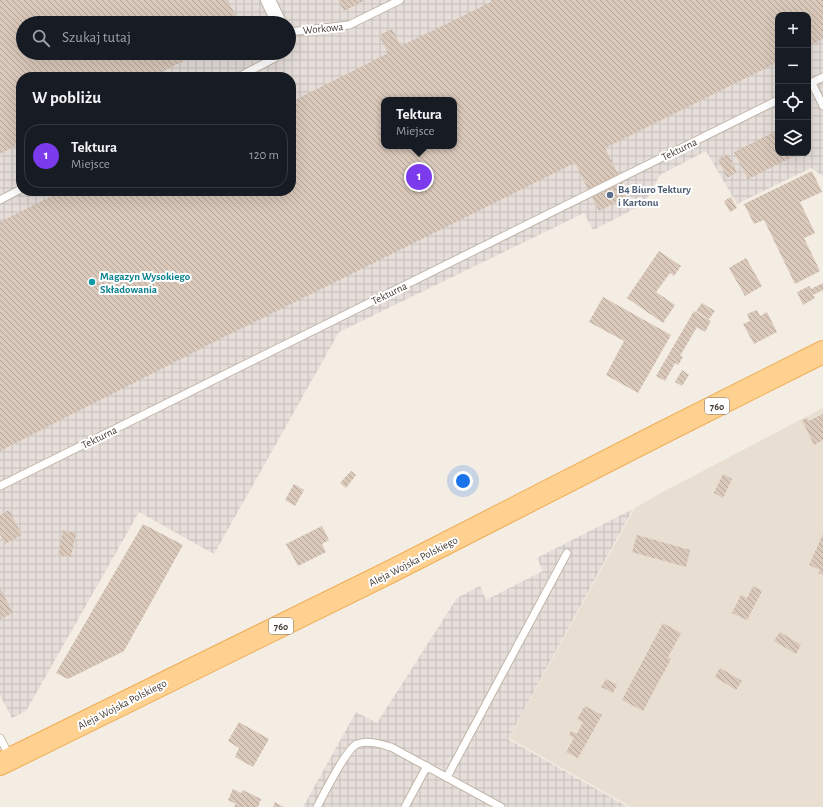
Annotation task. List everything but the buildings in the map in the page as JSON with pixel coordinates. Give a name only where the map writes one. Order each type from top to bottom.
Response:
[{"type":"main road","name":"Aleja Wojska Polskiego","points":[[6,761],[392,571],[639,444],[823,352]]},
{"type":"street","points":[[268,0],[276,16]]},
{"type":"lane","name":"Workowa","points":[[296,31],[349,25],[400,0]]},
{"type":"lane","points":[[248,72],[271,60]]},
{"type":"lane","points":[[811,83],[823,77]]},
{"type":"lane","points":[[811,86],[823,106]]},
{"type":"lane","name":"Tekturna","points":[[0,486],[775,101]]},
{"type":"lane","points":[[0,200],[16,192]]},
{"type":"lane","points":[[447,777],[568,553]]},
{"type":"lane","points":[[0,738],[6,761]]},
{"type":"lane","points":[[317,807],[348,752],[357,745],[373,742],[391,747],[501,807]]},
{"type":"lane","points":[[405,807],[427,766]]},
{"type":"shaded area","points":[[0,0],[823,0],[823,176],[811,168],[737,204],[706,151],[660,175],[644,204],[593,230],[584,213],[339,332],[214,554],[139,512],[26,711],[12,718],[0,695]]},
{"type":"shaded area","points":[[823,408],[823,807],[631,807],[509,738],[635,508]]},
{"type":"shaded area","points":[[633,509],[508,739],[628,807],[303,807],[356,712],[377,723],[457,598],[480,586],[486,600],[543,571],[537,558]]},
{"type":"place","name":"Tektura","points":[[419,177]]},
{"type":"place","name":"B4 Biuro Tektury i Kartonu","points":[[610,195]]},
{"type":"place","name":"Magazyn Wysokiego Składowania","points":[[92,282]]}]
